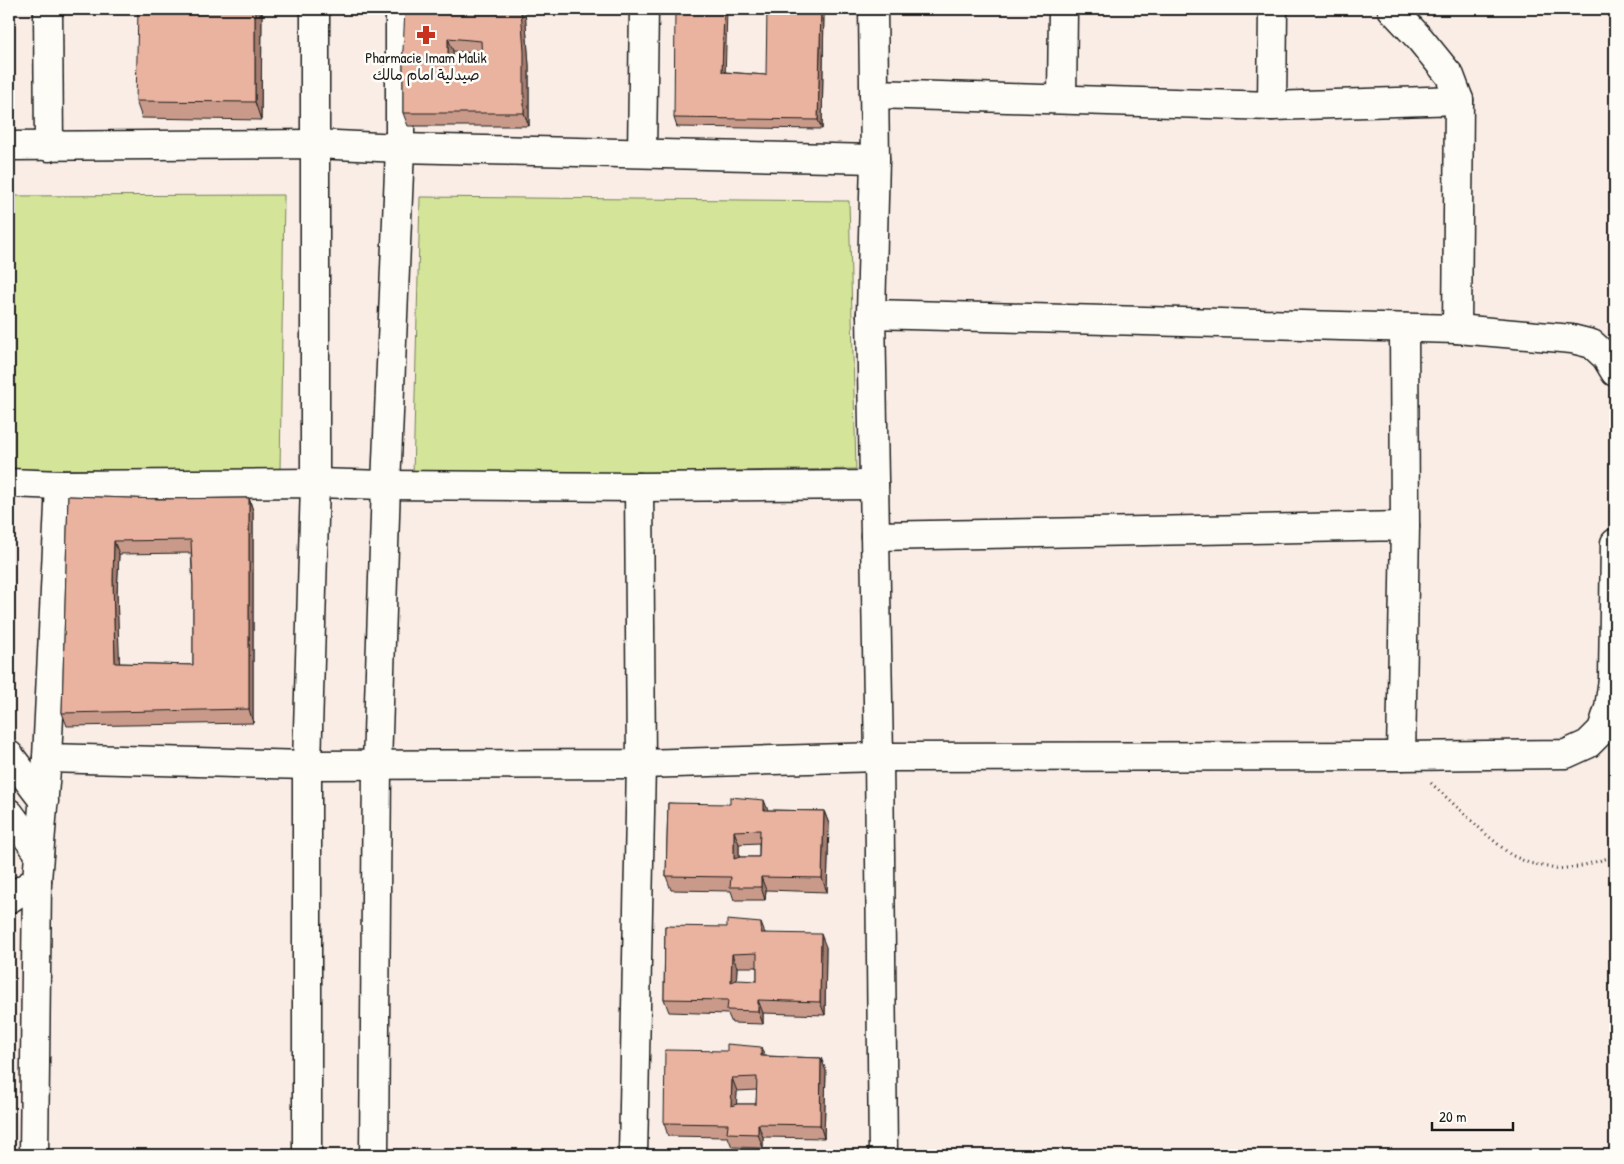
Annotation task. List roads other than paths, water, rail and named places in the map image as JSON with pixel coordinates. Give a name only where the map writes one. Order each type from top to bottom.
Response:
[{"type":"street","points":[[48,9],[49,147]]},
{"type":"street","points":[[307,1155],[307,765],[316,483],[315,9]]},
{"type":"street","points":[[374,1155],[377,765],[400,148],[400,9]]},
{"type":"street","points":[[642,153],[644,9]]},
{"type":"street","points":[[873,9],[875,159],[871,314],[879,757],[883,1155]]},
{"type":"street","points":[[1062,98],[1063,9]]},
{"type":"street","points":[[1272,106],[1274,9]]},
{"type":"street","points":[[1392,9],[1420,39],[1450,76],[1459,100],[1457,329]]},
{"type":"street","points":[[874,94],[1062,98],[1272,106],[1459,100]]},
{"type":"street","points":[[9,146],[315,144],[400,148],[875,159]]},
{"type":"street","points":[[871,314],[1457,329],[1572,339],[1592,344],[1606,357],[1615,372]]},
{"type":"street","points":[[1401,756],[1405,526],[1404,328]]},
{"type":"street","points":[[9,483],[60,485],[316,483],[639,487],[874,485]]},
{"type":"street","points":[[34,1155],[37,880],[47,758],[60,485]]},
{"type":"street","points":[[633,1155],[641,764],[639,487]]},
{"type":"street","points":[[875,536],[1405,526]]},
{"type":"street","points":[[47,758],[377,765],[641,764],[879,757],[1566,754],[1588,744],[1602,730],[1609,708],[1614,679],[1615,543]]},
{"type":"street","points":[[9,755],[44,801]]},
{"type":"street","points":[[9,813],[39,853]]},
{"type":"street","points":[[9,900],[37,880]]},
{"type":"place","name":"Pharmacie Imam Malik صيدلية امام مالك","points":[[426,35]]}]
